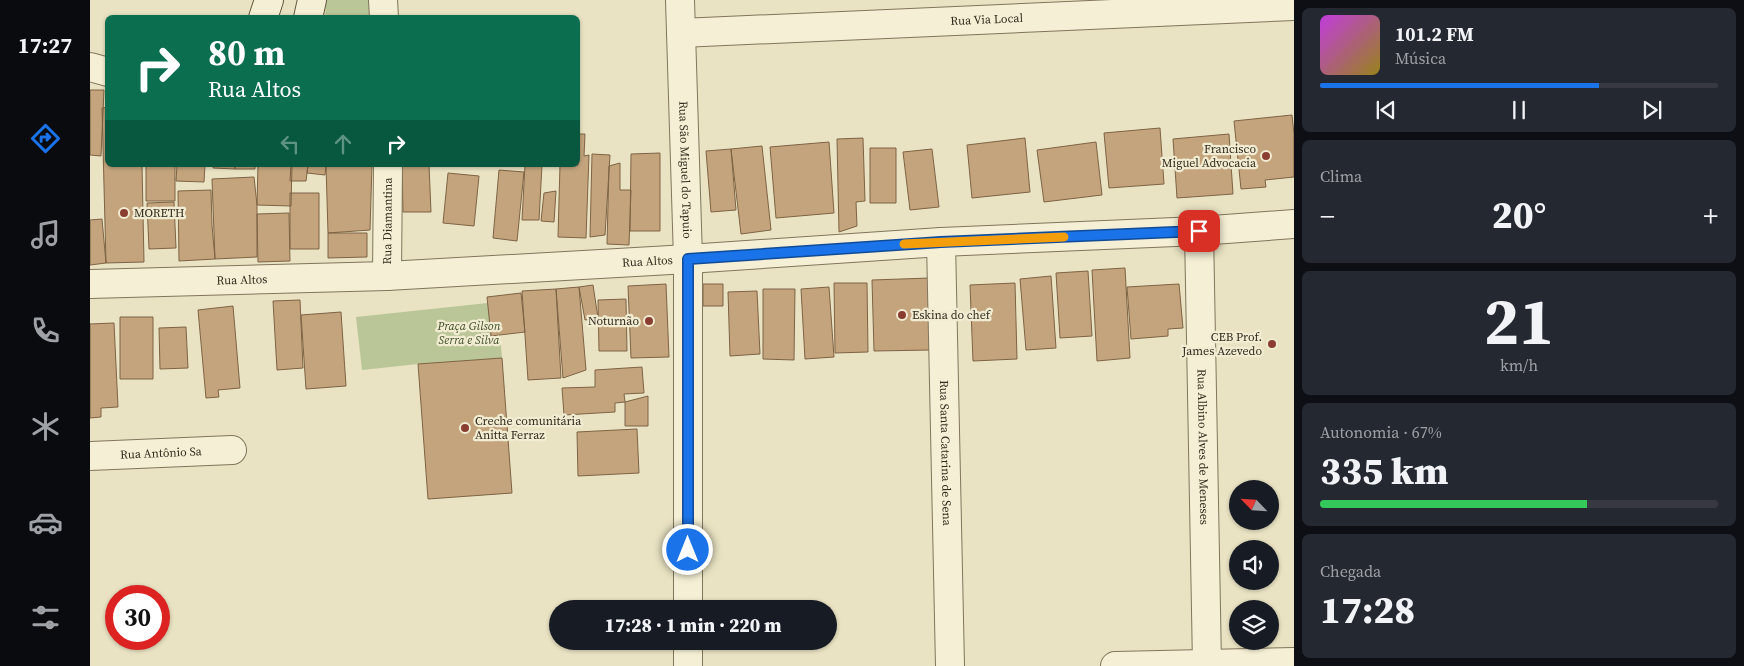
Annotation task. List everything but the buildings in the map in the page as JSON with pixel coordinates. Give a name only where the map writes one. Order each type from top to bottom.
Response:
[{"type":"street","points":[[265,15],[269,0]]},
{"type":"street","points":[[309,15],[312,0]]},
{"type":"street","points":[[383,0],[384,15]]},
{"type":"street","name":"Rua São Miguel do Tapuio","points":[[680,0],[688,259],[688,600]]},
{"type":"street","name":"Rua Via Local","points":[[680,33],[1294,6]]},
{"type":"street","points":[[90,67],[105,71]]},
{"type":"street","name":"Rua Diamantina","points":[[387,276],[388,167]]},
{"type":"street","name":"Rua Altos","points":[[90,284],[387,276],[941,242],[1199,231],[1294,224]]},
{"type":"street","name":"Rua Albino Alves de Meneses","points":[[1199,231],[1207,664]]},
{"type":"street","name":"Rua Santa Catarina de Sena","points":[[941,242],[950,666]]},
{"type":"street","name":"Rua Antônio Sa","points":[[90,456],[232,450]]},
{"type":"street","points":[[688,650],[688,666]]},
{"type":"street","points":[[1115,666],[1294,662]]},
{"type":"green space","points":[[326,0],[373,0],[373,15],[325,15]]},
{"type":"green space","name":"Praça Gilson Serra e Silva","points":[[497,302],[502,358],[362,370],[356,317]]},
{"type":"slow traffic","points":[[904,244],[1064,237]]},
{"type":"place","name":"Francisco Miguel Advocacia","points":[[1266,156]]},
{"type":"place","name":"MORETH","points":[[124,213]]},
{"type":"place","name":"Eskina do chef","points":[[902,315]]},
{"type":"place","name":"Noturnão","points":[[649,321]]},
{"type":"place","name":"CEB Prof. James Azevedo","points":[[1272,344]]},
{"type":"place","name":"Creche comunitária Anitta Ferraz","points":[[465,428]]},
{"type":"route","points":[[688,550],[688,259],[941,242],[1199,231]]}]
